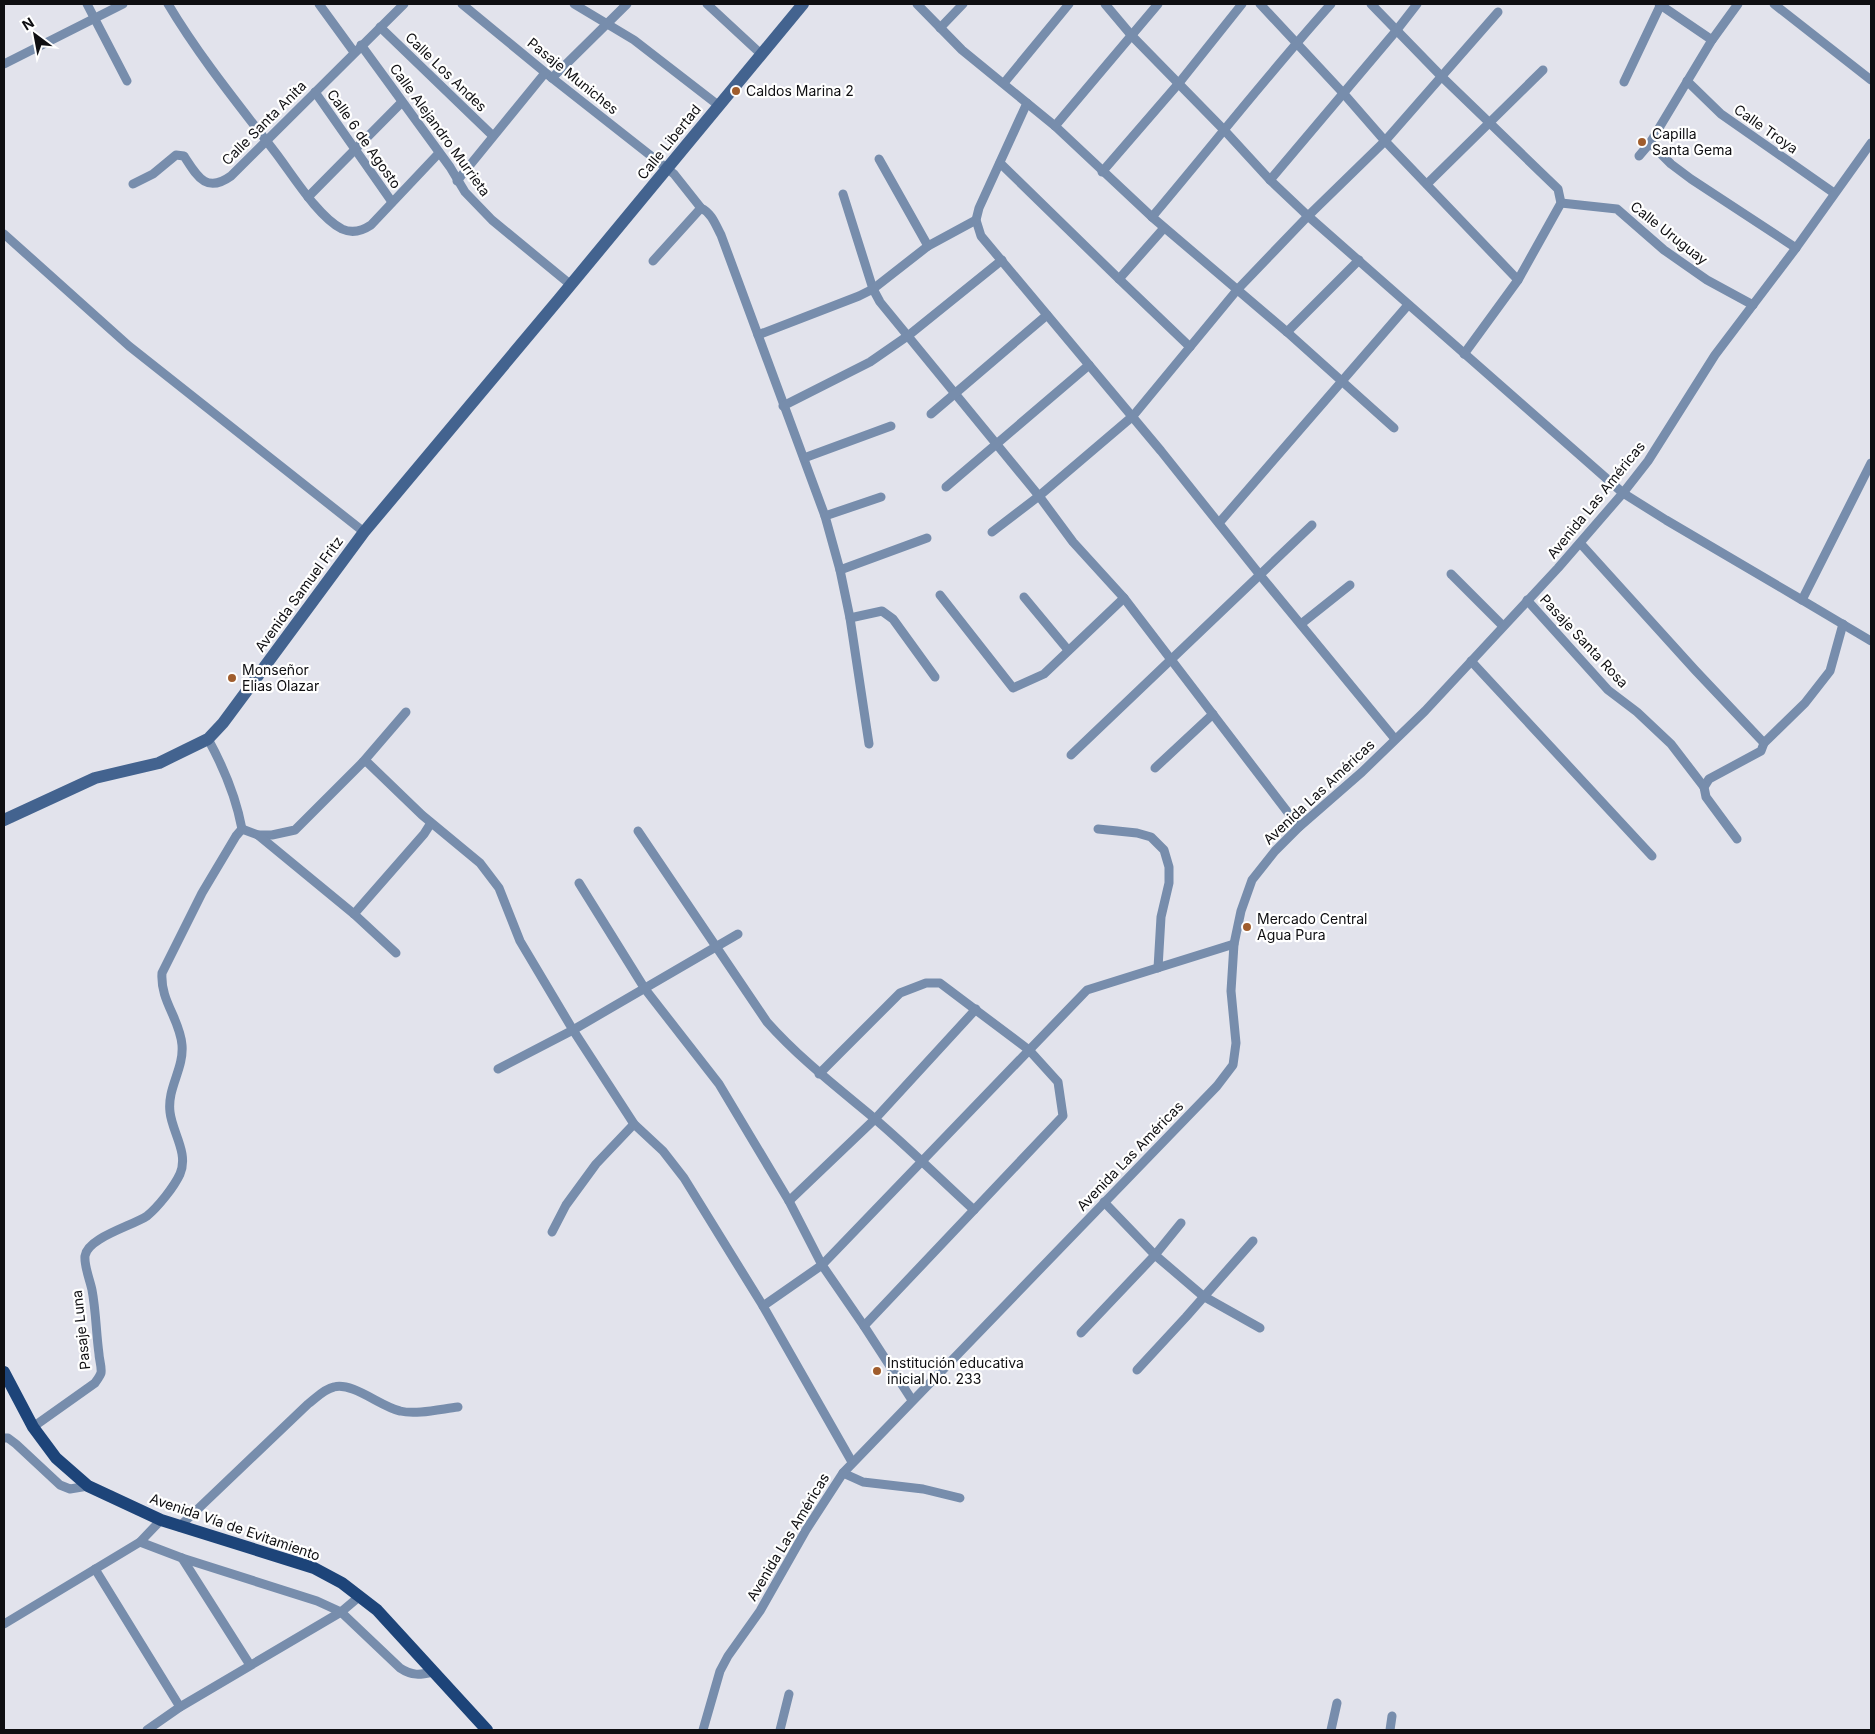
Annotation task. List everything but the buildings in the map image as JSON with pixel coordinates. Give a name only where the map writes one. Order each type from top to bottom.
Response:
[{"type":"main road","name":"Avenida Vía de Evitamiento","points":[[4,1372],[33,1427],[56,1458],[88,1486],[179,1527],[314,1568],[342,1582],[377,1610],[487,1730]]},
{"type":"street","points":[[87,4],[127,81]]},
{"type":"street","points":[[4,64],[123,4]]},
{"type":"street","points":[[168,4],[208,65],[308,197],[332,223],[350,232],[363,230],[439,153]]},
{"type":"street","points":[[319,4],[354,52]]},
{"type":"street","name":"Calle Santa Anita","points":[[133,184],[154,174],[176,155],[184,156],[202,180],[209,184],[221,183],[231,176],[404,4]]},
{"type":"street","name":"Pasaje Muniches","points":[[462,4],[549,76],[674,174],[712,218],[721,235],[825,516],[840,570],[850,618],[869,744]]},
{"type":"street","points":[[574,4],[634,40],[718,105]]},
{"type":"street","points":[[458,181],[493,136],[549,76],[627,4]]},
{"type":"street","points":[[707,4],[761,54]]},
{"type":"street","name":"Calle Libertad","points":[[559,299],[803,4]]},
{"type":"street","points":[[917,4],[962,50],[1004,82],[1055,126],[1152,218],[1287,332],[1394,428]]},
{"type":"street","points":[[940,28],[963,4]]},
{"type":"street","points":[[1004,82],[1069,4]]},
{"type":"street","points":[[1105,4],[1132,36],[1270,180],[1308,216],[1623,493],[1871,641]]},
{"type":"street","points":[[1055,126],[1158,4]]},
{"type":"street","points":[[1102,172],[1179,83],[1242,4]]},
{"type":"street","points":[[1260,4],[1385,141],[1518,280]]},
{"type":"street","points":[[1152,218],[1296,42],[1331,4]]},
{"type":"street","points":[[1371,4],[1442,77],[1558,188],[1561,203],[1518,280],[1464,354]]},
{"type":"street","points":[[1270,180],[1418,4]]},
{"type":"street","points":[[1624,82],[1660,4],[1712,40]]},
{"type":"street","points":[[1639,156],[1650,143],[1712,40],[1738,4]]},
{"type":"street","points":[[1774,4],[1871,80]]},
{"type":"street","points":[[992,532],[1039,496],[1132,416],[1237,290],[1308,216],[1385,141],[1498,12]]},
{"type":"street","name":"Calle Los Andes","points":[[380,27],[493,136]]},
{"type":"street","name":"Calle Alejandro Murrieta","points":[[361,45],[465,192],[492,220],[571,285]]},
{"type":"street","points":[[1427,184],[1542,70]]},
{"type":"street","name":"Calle Troya","points":[[1687,81],[1721,114],[1834,193]]},
{"type":"street","name":"Calle 6 de Agosto","points":[[314,92],[392,202]]},
{"type":"street","points":[[308,197],[402,102]]},
{"type":"street","points":[[1027,103],[979,208],[976,220],[981,236],[1132,416],[1260,576],[1395,739]]},
{"type":"street","points":[[1650,143],[1672,164],[1691,178],[1796,248]]},
{"type":"street","name":"Avenida Las Américas","points":[[703,1730],[720,1671],[728,1656],[760,1610],[806,1530],[843,1473],[1217,1086],[1233,1065],[1236,1043],[1231,992],[1234,944],[1241,911],[1252,880],[1275,851],[1299,827],[1362,772],[1424,711],[1558,568],[1623,493],[1648,461],[1715,355],[1796,248],[1871,143]]},
{"type":"street","points":[[879,159],[928,246]]},
{"type":"street","points":[[1000,163],[1190,347]]},
{"type":"street","points":[[843,194],[880,302],[909,335],[954,394],[1039,496],[1073,542],[1124,598],[1299,827]]},
{"type":"street","name":"Calle Uruguay","points":[[1561,203],[1616,208],[1664,250],[1707,280],[1753,305]]},
{"type":"street","points":[[653,261],[702,208]]},
{"type":"street","points":[[758,335],[874,288],[928,246],[976,220]]},
{"type":"street","points":[[1119,279],[1164,228]]},
{"type":"street","points":[[4,234],[129,346],[364,532]]},
{"type":"street","points":[[783,406],[870,362],[909,335],[1002,260]]},
{"type":"street","points":[[1287,332],[1359,260]]},
{"type":"street","name":"Avenida Samuel Fritz","points":[[4,820],[95,778],[159,763],[208,739],[223,723],[364,532],[559,299]]},
{"type":"street","points":[[1219,523],[1408,305]]},
{"type":"street","points":[[931,414],[1047,315]]},
{"type":"street","points":[[946,487],[1089,365]]},
{"type":"street","points":[[804,458],[891,426]]},
{"type":"street","points":[[1802,600],[1870,467]]},
{"type":"street","points":[[825,516],[881,497]]},
{"type":"street","points":[[1071,755],[1312,525]]},
{"type":"street","points":[[840,570],[928,538]]},
{"type":"street","points":[[1580,543],[1764,743]]},
{"type":"street","points":[[1451,574],[1503,626]]},
{"type":"street","points":[[1301,624],[1350,585]]},
{"type":"street","points":[[940,595],[1013,688],[1044,674],[1124,598]]},
{"type":"street","points":[[1024,598],[1068,650]]},
{"type":"street","name":"Pasaje Santa Rosa","points":[[1527,600],[1608,690],[1637,712],[1670,744],[1704,787],[1706,797],[1738,839]]},
{"type":"street","points":[[850,618],[882,611],[894,619],[935,677]]},
{"type":"street","points":[[1704,787],[1710,779],[1761,751],[1764,743],[1805,703],[1830,671],[1843,624]]},
{"type":"street","points":[[1471,661],[1652,856]]},
{"type":"street","points":[[258,835],[272,835],[295,830],[363,762],[406,712]]},
{"type":"street","points":[[1155,768],[1213,714]]},
{"type":"street","points":[[208,739],[223,767],[238,805],[242,829],[258,835],[354,914],[396,953]]},
{"type":"street","points":[[363,762],[367,762],[431,823],[480,863],[499,888],[520,941],[573,1030],[634,1124],[663,1151],[684,1178],[763,1306],[852,1462]]},
{"type":"street","points":[[354,914],[424,834],[431,823]]},
{"type":"street","name":"Pasaje Luna","points":[[33,1427],[90,1387],[101,1372],[95,1306],[85,1258],[87,1249],[98,1240],[147,1215],[162,1200],[180,1173],[181,1148],[170,1112],[169,1096],[182,1060],[182,1046],[180,1033],[161,986],[162,973],[202,893],[242,829]]},
{"type":"street","points":[[1098,829],[1137,833],[1151,837],[1164,850],[1169,867],[1169,883],[1161,917],[1158,968]]},
{"type":"street","points":[[638,831],[767,1022],[786,1044],[875,1120],[974,1210]]},
{"type":"street","points":[[579,882],[645,989],[719,1084],[789,1202],[822,1265],[912,1400]]},
{"type":"street","points":[[498,1069],[573,1030],[738,934]]},
{"type":"street","points":[[763,1306],[822,1265],[1087,990],[1234,944]]},
{"type":"street","points":[[819,1074],[900,993],[926,983],[940,983],[1029,1050],[1058,1082],[1063,1116],[864,1326]]},
{"type":"street","points":[[789,1202],[875,1120],[976,1009]]},
{"type":"street","points":[[552,1232],[566,1205],[596,1164],[634,1124]]},
{"type":"street","points":[[1104,1202],[1155,1255],[1203,1296],[1260,1328]]},
{"type":"street","points":[[1081,1333],[1155,1255],[1181,1224]]},
{"type":"street","points":[[1137,1370],[1253,1241]]},
{"type":"street","points":[[179,1527],[308,1404],[326,1390],[336,1386],[357,1391],[400,1411],[407,1412],[458,1407]]},
{"type":"street","points":[[4,1438],[8,1438],[16,1444],[60,1485],[70,1489],[88,1486]]},
{"type":"street","points":[[843,1473],[863,1482],[923,1490],[960,1498]]},
{"type":"street","points":[[4,1624],[140,1542],[161,1520]]},
{"type":"street","points":[[140,1542],[182,1558],[317,1601],[341,1612],[400,1668],[409,1674],[419,1675],[433,1672]]},
{"type":"street","points":[[182,1558],[250,1664]]},
{"type":"street","points":[[95,1569],[180,1707]]},
{"type":"street","points":[[147,1730],[180,1707],[250,1664],[341,1612],[360,1596]]},
{"type":"street","points":[[780,1730],[789,1694]]},
{"type":"street","points":[[1332,1730],[1337,1703]]},
{"type":"street","points":[[1390,1730],[1392,1716]]},
{"type":"place","name":"Caldos Marina 2","points":[[736,91]]},
{"type":"place","name":"Capilla Santa Gema","points":[[1642,142]]},
{"type":"place","name":"Monseñor Elias Olazar","points":[[232,678]]},
{"type":"place","name":"Mercado Central Agua Pura","points":[[1247,927]]},
{"type":"place","name":"Institución educativa inicial No. 233","points":[[877,1371]]}]
